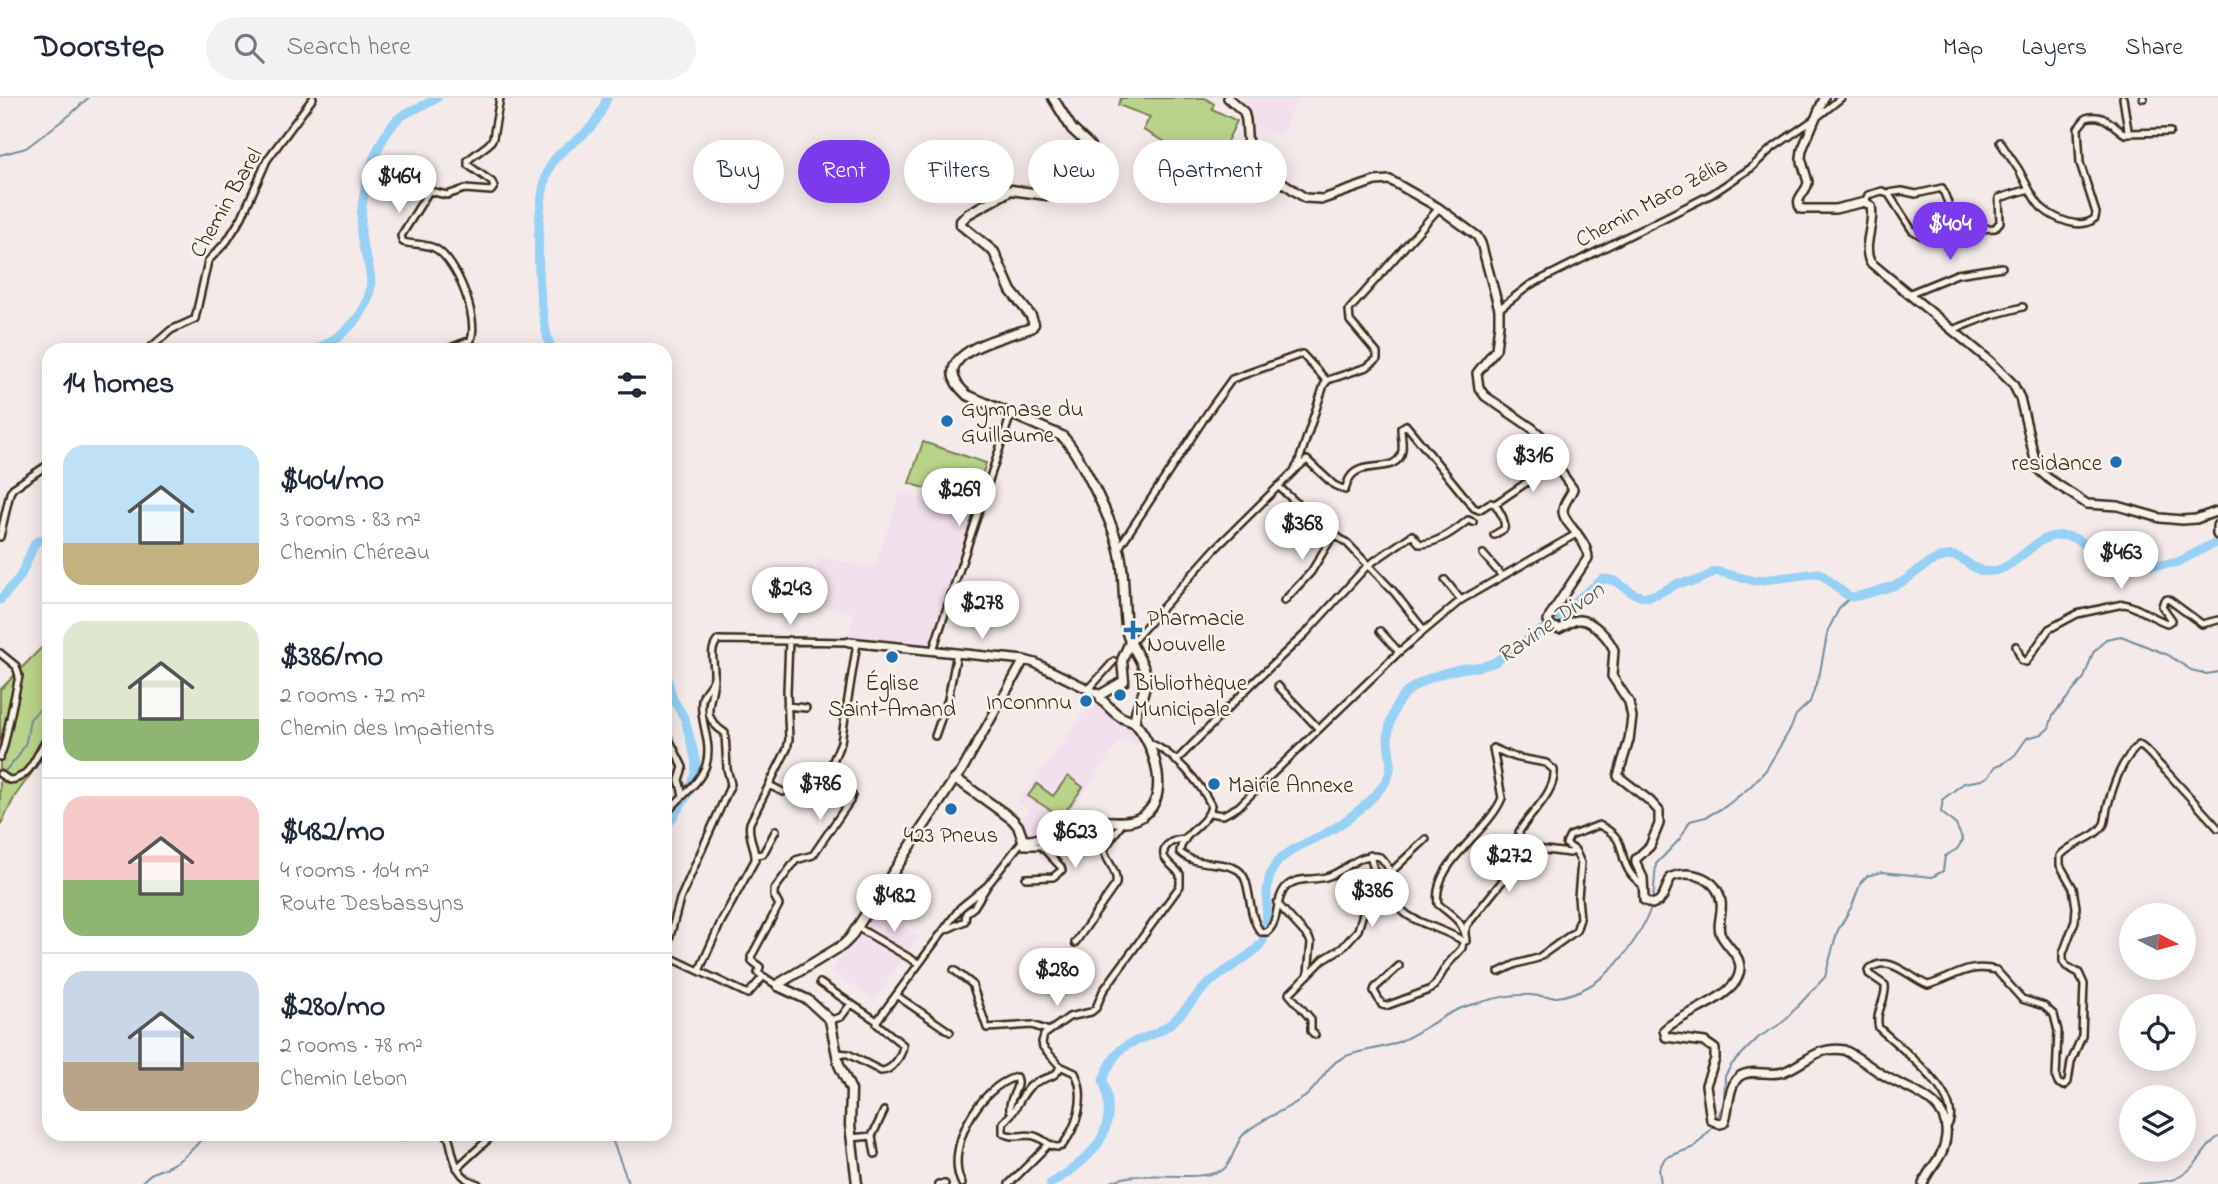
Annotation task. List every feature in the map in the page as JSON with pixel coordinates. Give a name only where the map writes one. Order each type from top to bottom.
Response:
[{"type":"main road","points":[[1053,98],[1072,129],[1090,146],[1091,152],[1056,190],[1047,195],[1011,190],[977,208],[961,221],[961,225],[994,252],[1011,291],[1031,316],[1034,324],[1031,328],[972,348],[957,361],[954,378],[958,387],[967,395],[1055,432],[1069,443],[1091,484],[1118,549],[1129,644],[1146,676],[1143,695],[1136,707],[1135,722]]},
{"type":"main road","points":[[857,1184],[851,1138],[851,1090],[836,1053],[830,1020],[808,1000],[778,986],[843,944],[954,780],[1012,819],[1023,840],[1035,840],[1073,822],[1124,821],[1146,814],[1155,802],[1158,779],[1150,743],[1135,722],[1121,717],[1100,695],[1124,681],[1122,660],[1129,644]]},
{"type":"street","name":"Chemin Barel","points":[[155,343],[166,333],[195,319],[208,261],[227,241],[242,217],[267,160],[313,98]]},
{"type":"street","points":[[463,343],[471,340],[474,332],[464,286],[449,261],[435,248],[403,242],[401,236],[429,191],[447,195],[465,189],[491,191],[494,187],[492,182],[468,164],[468,160],[489,144],[500,98]]},
{"type":"street","points":[[1228,98],[1244,112],[1248,148],[1256,164],[1305,198],[1330,198],[1385,179],[1401,184],[1439,208],[1467,227],[1480,240],[1499,309],[1497,345],[1477,373],[1479,388],[1485,396],[1532,428],[1550,446],[1560,471],[1573,489],[1564,505],[1564,517],[1578,533],[1588,558],[1548,621],[1559,629],[1580,620],[1590,624],[1614,650],[1612,676],[1629,702],[1632,717],[1629,740],[1618,776],[1656,807],[1660,816],[1650,846],[1636,859],[1643,878],[1644,900],[1654,904],[1663,896],[1671,877],[1685,873],[1703,877],[1720,897],[1720,934],[1738,956],[1740,974],[1732,988],[1678,1018],[1664,1030],[1666,1037],[1705,1042],[1715,1049],[1716,1059],[1706,1085],[1711,1120],[1724,1123],[1733,1086],[1741,1075],[1774,1075],[1817,1052],[1836,1048],[1855,1055],[1885,1076],[1928,1098],[1941,1112],[1946,1128]]},
{"type":"street","points":[[1824,98],[1802,150],[1801,158],[1808,182],[1798,205],[1801,209],[1825,210],[1865,202]]},
{"type":"street","name":"Chemin Maro Zélia","points":[[1499,309],[1530,285],[1712,194],[1751,168],[1783,140],[1841,98]]},
{"type":"street","points":[[2123,98],[2127,133]]},
{"type":"street","points":[[2000,142],[2046,211],[2072,224],[2091,222],[2096,214],[2080,163],[2078,128],[2086,118],[2098,117],[2111,121],[2123,134],[2170,132]]},
{"type":"street","points":[[1865,202],[1868,195],[1882,191],[1916,194],[1942,188],[1948,203]]},
{"type":"street","points":[[1888,193],[1912,230],[1918,235],[1927,236],[1947,231],[1995,228],[2000,222],[1999,198],[2029,189]]},
{"type":"street","points":[[1865,202],[1871,206],[1872,213],[1867,246],[1870,262],[1990,360],[2013,384],[2020,398],[2035,460],[2040,471],[2049,479],[2087,504],[2118,506],[2160,518],[2196,519],[2218,511]]},
{"type":"street","points":[[1294,471],[1324,384],[1367,367],[1377,359],[1377,353],[1350,321],[1349,310],[1439,208]]},
{"type":"street","points":[[1908,294],[1957,274],[2003,267]]},
{"type":"street","points":[[1952,330],[2023,307]]},
{"type":"street","points":[[1118,549],[1232,379],[1302,355],[1327,382]]},
{"type":"street","points":[[933,650],[1011,414]]},
{"type":"street","points":[[1129,644],[1216,549],[1307,460],[1334,485],[1345,490],[1349,479],[1356,472],[1392,464],[1399,458],[1402,448],[1401,428],[1406,425],[1474,508],[1479,510],[1490,503],[1495,504],[1557,462]]},
{"type":"street","points":[[0,537],[10,493],[17,483],[42,468]]},
{"type":"street","points":[[1278,486],[1324,528],[1347,543],[1394,592],[1424,630]]},
{"type":"street","points":[[1494,535],[1505,526],[1495,504]]},
{"type":"street","points":[[1177,761],[1306,633],[1367,566],[1412,535],[1420,544],[1427,544],[1468,520],[1473,522]]},
{"type":"street","points":[[1209,813],[1223,815],[1238,807],[1399,652],[1461,600],[1578,533]]},
{"type":"street","points":[[1284,601],[1311,572],[1334,534]]},
{"type":"street","points":[[1483,554],[1502,576]]},
{"type":"street","points":[[1445,580],[1461,600]]},
{"type":"street","points":[[2016,646],[2022,661],[2026,662],[2030,660],[2049,629],[2077,614],[2117,604],[2129,604],[2150,617],[2171,623],[2172,620],[2161,606],[2164,600],[2168,599],[2202,624],[2218,620]]},
{"type":"street","points":[[1380,632],[1399,652]]},
{"type":"street","points":[[672,928],[680,898],[731,784],[726,764],[725,733],[710,721],[710,695],[714,684],[713,645],[718,640],[729,638],[853,643],[1024,660],[1100,695]]},
{"type":"street","points":[[699,971],[755,855],[748,830],[750,822],[787,750],[789,640]]},
{"type":"street","points":[[778,986],[762,978],[758,973],[760,967],[751,957],[778,910],[774,890],[796,860],[813,855],[852,795],[829,785],[825,780],[841,742],[853,643]]},
{"type":"street","points":[[0,653],[16,666],[19,676],[0,757]]},
{"type":"street","points":[[935,736],[948,699],[957,653]]},
{"type":"street","points":[[954,780],[1024,660]]},
{"type":"street","points":[[1089,690],[1114,661]]},
{"type":"street","points":[[672,807],[699,780],[705,766],[709,746],[702,701],[714,674]]},
{"type":"street","points":[[1278,687],[1319,729]]},
{"type":"street","points":[[788,706],[806,708]]},
{"type":"street","points":[[1150,743],[1177,761],[1211,805],[1209,813],[1185,840],[1180,852],[1188,858],[1241,872],[1247,887],[1250,909],[1258,929],[1264,933],[1274,925],[1282,892],[1291,883],[1301,879],[1326,877],[1370,855],[1380,857],[1392,871],[1396,901],[1401,910],[1453,934],[1463,942]]},
{"type":"street","points":[[1923,1184],[1940,1158],[1951,1112],[1938,1083],[1878,1028],[1877,1016],[1886,991],[1885,985],[1869,974],[1871,966],[1891,964],[1928,985],[1971,968],[1996,970],[2022,999],[2045,1006],[2054,1015],[2058,1031],[2056,1078],[2058,1083],[2064,1086],[2068,1082],[2071,1062],[2082,1037],[2084,984],[2079,973],[2066,966],[2063,961],[2063,953],[2075,921],[2076,907],[2073,888],[2060,865],[2060,856],[2072,844],[2092,834],[2104,823],[2116,778],[2139,745],[2147,750],[2218,828]]},
{"type":"street","points":[[672,746],[683,767],[680,780],[685,793]]},
{"type":"street","points":[[2,776],[13,780],[22,777],[42,748]]},
{"type":"street","points":[[1465,933],[1454,915],[1438,904],[1436,895],[1443,874],[1502,798],[1493,748],[1514,757],[1546,763],[1554,770],[1555,778],[1519,832],[1521,842],[1529,848],[1570,853],[1575,850]]},
{"type":"street","points":[[769,785],[783,792]]},
{"type":"street","points":[[1075,943],[1116,884],[1116,874],[1104,849],[1124,821]]},
{"type":"street","points":[[1499,972],[1538,958],[1576,931],[1580,919],[1578,897],[1581,863],[1575,850],[1566,844],[1570,836],[1594,825],[1610,830],[1619,839],[1630,874],[1643,886]]},
{"type":"street","points":[[755,855],[763,854],[776,830]]},
{"type":"street","points":[[1392,871],[1426,839]]},
{"type":"street","points":[[1023,840],[1027,848],[1041,846],[1062,870],[1053,877],[1026,878]]},
{"type":"street","points":[[943,931],[964,921],[967,913],[1023,840]]},
{"type":"street","points":[[1060,1066],[1055,1075],[1035,1083],[1028,1089],[1003,1123],[1003,1133],[1008,1136],[1032,1135],[1057,1149],[1071,1135],[1077,1121],[1079,1080],[1075,1073],[1060,1066],[1043,1047],[1044,1035],[1069,1017],[1083,1015],[1096,1008],[1103,991],[1181,886],[1180,874],[1165,859],[1164,852],[1171,842],[1185,840]]},
{"type":"street","points":[[1399,966],[1375,988],[1382,1005],[1429,990],[1435,985],[1464,945],[1467,925],[1529,848]]},
{"type":"street","points":[[1315,1035],[1311,1031],[1311,1019],[1289,994],[1308,973],[1342,948],[1358,930],[1375,874],[1370,855]]},
{"type":"street","points":[[877,1021],[960,908],[987,886]]},
{"type":"street","points":[[1278,904],[1309,938],[1311,943],[1308,973]]},
{"type":"street","points":[[857,927],[918,964]]},
{"type":"street","points":[[672,958],[748,994],[762,978]]},
{"type":"street","points":[[954,970],[972,984],[987,1028],[1032,1025],[1049,1031]]},
{"type":"street","points":[[820,983],[877,1021],[877,1024],[903,1045],[890,1069],[881,1071],[848,1054],[836,1053]]},
{"type":"street","points":[[896,995],[950,1032]]},
{"type":"street","points":[[830,1020],[841,1017],[850,1004]]},
{"type":"street","points":[[962,1184],[956,1163],[972,1113],[984,1098],[1016,1077],[1017,1087],[1010,1100],[1010,1110],[1013,1111]]},
{"type":"street","points":[[875,1154],[872,1136],[884,1111]]},
{"type":"street","points":[[851,1138],[872,1136]]},
{"type":"street","points":[[450,1141],[462,1177],[478,1184]]},
{"type":"street","points":[[457,1168],[487,1141]]},
{"type":"street","points":[[1009,1184],[1049,1144]]},
{"type":"street","points":[[938,1184],[945,1184]]},
{"type":"shaded area","points":[[1235,98],[1297,98],[1280,137],[1251,125],[1244,106]]},
{"type":"shaded area","points":[[900,492],[973,516],[931,646],[848,639],[855,613],[818,606],[817,557],[875,567]]},
{"type":"shaded area","points":[[1093,699],[1142,737],[1135,747],[1122,738],[1063,821],[1027,837],[1020,822],[1029,810],[1018,801]]},
{"type":"shaded area","points":[[875,907],[918,937],[874,1000],[831,971]]},
{"type":"green space","points":[[1121,98],[1205,98],[1214,104],[1212,109],[1237,121],[1228,140],[1162,140],[1143,130],[1150,117],[1118,105]]},
{"type":"green space","points":[[923,442],[986,463],[973,504],[909,483]]},
{"type":"green space","points":[[42,647],[42,759],[15,796],[0,826],[0,690]]},
{"type":"green space","points":[[1068,776],[1083,787],[1062,817],[1028,796],[1037,784],[1053,796]]},
{"type":"waterway","points":[[0,155],[26,148],[88,98]]},
{"type":"waterway","points":[[327,343],[356,321],[368,299],[370,273],[361,237],[361,218],[373,159],[387,133],[399,118],[437,98]]},
{"type":"waterway","points":[[550,343],[542,311],[538,256],[541,201],[546,179],[555,158],[595,122],[607,98]]},
{"type":"waterway","name":"Ravine Divon","points":[[1050,1184],[1079,1164],[1099,1142],[1108,1115],[1108,1099],[1103,1080],[1117,1054],[1130,1043],[1169,1025],[1211,981],[1260,945],[1266,929],[1268,886],[1274,867],[1291,851],[1334,829],[1367,803],[1381,788],[1390,771],[1390,723],[1403,696],[1416,685],[1440,674],[1495,662],[1566,613],[1578,599],[1603,579],[1615,581],[1637,595],[1648,596],[1679,583],[1699,580],[1716,571],[1755,581],[1819,573],[1851,597],[1898,584],[1929,563],[1947,556],[1960,558],[1983,571],[2001,569],[2034,545],[2055,536],[2073,537],[2104,558],[2135,565],[2173,563],[2218,542]]},
{"type":"waterway","points":[[0,600],[20,577],[35,543],[42,540]]},
{"type":"waterway","points":[[1653,900],[1656,864],[1680,839],[1690,821],[1706,817],[1726,806],[1766,770],[1796,715],[1810,702],[1820,672],[1828,630],[1840,607],[1851,597]]},
{"type":"waterway","points":[[1717,1119],[1724,1103],[1725,1076],[1732,1064],[1759,1037],[1782,1023],[1825,977],[1837,932],[1852,906],[1861,882],[1867,876],[1882,872],[1932,877],[1943,871],[1945,856],[1957,849],[1963,840],[1956,825],[1941,812],[1943,799],[1964,783],[1989,776],[1996,766],[2015,755],[2027,738],[2042,734],[2049,728],[2053,715],[2084,678],[2093,653],[2106,639],[2121,636],[2168,655],[2191,670],[2207,674],[2218,672]]},
{"type":"waterway","points":[[672,696],[685,719],[696,762],[688,794],[672,818]]},
{"type":"waterway","points":[[3,773],[18,757],[26,742],[30,719],[42,707]]},
{"type":"waterway","points":[[1107,1184],[1133,1176],[1192,1176],[1221,1171],[1228,1164],[1243,1135],[1306,1096],[1336,1061],[1354,1053],[1404,1040],[1463,1007],[1514,995],[1557,997],[1589,986],[1603,976],[1627,951],[1652,906]]},
{"type":"waterway","points":[[1661,1184],[1659,1169],[1665,1158],[1694,1147],[1715,1125]]},
{"type":"waterway","points":[[2138,1184],[2179,1177],[2192,1167],[2218,1137]]},
{"type":"waterway","points":[[140,1184],[151,1174],[185,1156],[200,1141]]},
{"type":"waterway","points":[[613,1141],[629,1184]]},
{"type":"place","name":"Gymnase du Guillaume","points":[[947,421]]},
{"type":"place","name":"residance","points":[[2116,462]]},
{"type":"place","name":"Pharmacie Nouvelle","points":[[1133,630]]},
{"type":"place","name":"Église Saint-Amand","points":[[892,657]]},
{"type":"place","name":"Bibliothèque Municipale","points":[[1120,695]]},
{"type":"place","name":"Inconnnu","points":[[1086,701]]},
{"type":"place","name":"Mairie Annexe","points":[[1214,784]]},
{"type":"place","name":"423 Pneus","points":[[951,809]]}]
